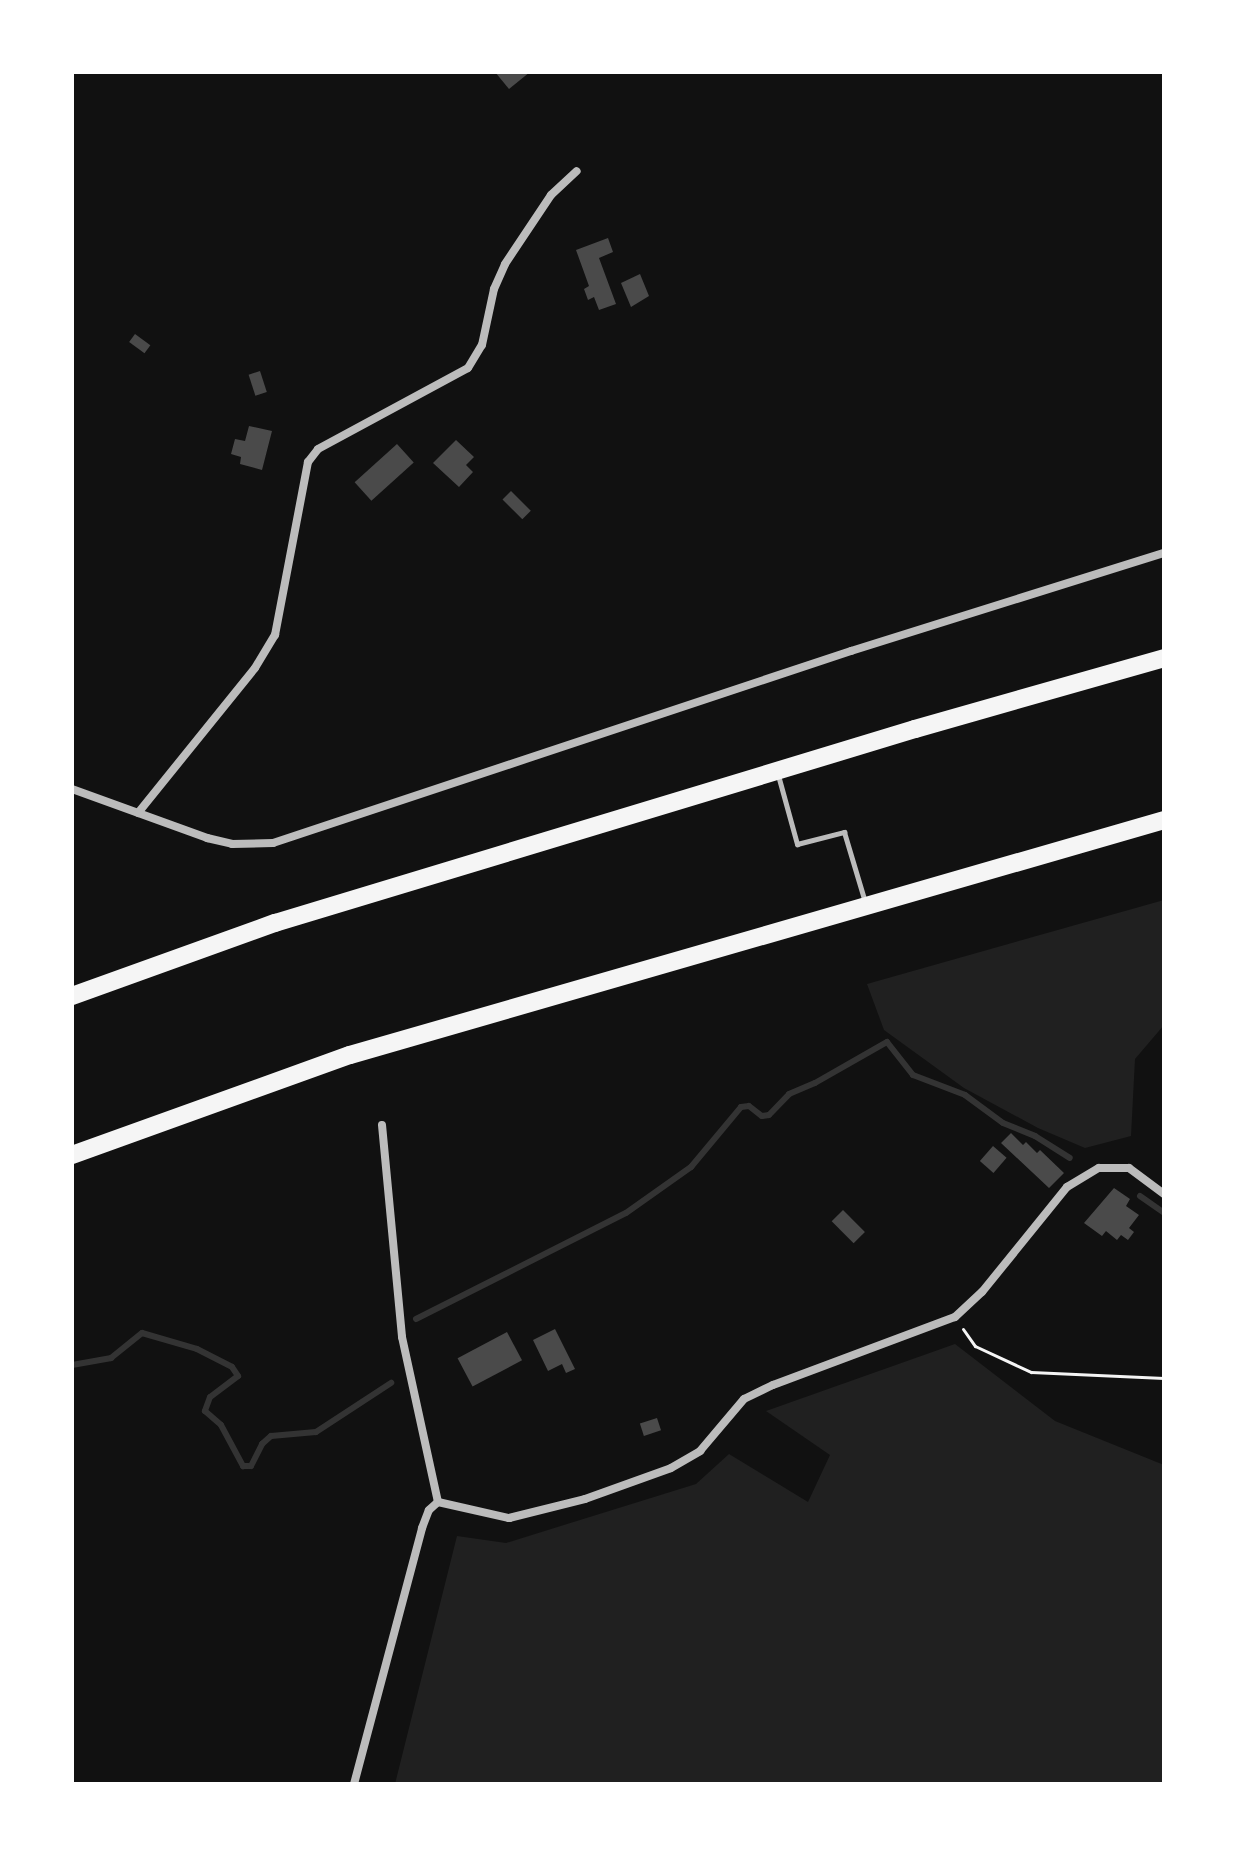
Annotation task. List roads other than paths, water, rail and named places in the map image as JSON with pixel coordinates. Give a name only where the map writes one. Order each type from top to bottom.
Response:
[{"type":"highway","points":[[72,996],[275,923],[1164,658]]},
{"type":"highway","points":[[72,1155],[350,1055],[1164,820]]},
{"type":"street","points":[[138,813],[255,668],[275,635],[308,462],[318,449],[468,368],[482,345],[494,289],[505,264],[551,195],[577,171]]},
{"type":"street","points":[[72,789],[232,844],[273,843],[851,651],[1164,553]]},
{"type":"street","points":[[382,1125],[402,1337],[438,1502]]},
{"type":"street","points":[[438,1502],[509,1518],[585,1499],[657,1474],[700,1451],[744,1399],[955,1317],[982,1292],[1067,1187],[1099,1168],[1129,1168],[1164,1194]]},
{"type":"street","points":[[354,1784],[422,1528],[429,1510],[438,1502]]},
{"type":"lane","points":[[777,771],[797,844],[844,832],[867,907]]},
{"type":"waterway","points":[[416,1319],[626,1213],[691,1167],[741,1107],[749,1106],[762,1116],[769,1115],[789,1094],[815,1083],[887,1042],[913,1075],[965,1095],[1003,1123],[1035,1136],[1070,1158]]},
{"type":"waterway","points":[[1140,1196],[1164,1213]]},
{"type":"waterway","points":[[72,1365],[111,1358],[142,1333],[197,1349],[232,1367],[238,1376],[210,1397],[205,1411],[221,1425],[243,1466],[251,1466],[262,1444],[271,1436],[316,1432],[391,1383]]}]
